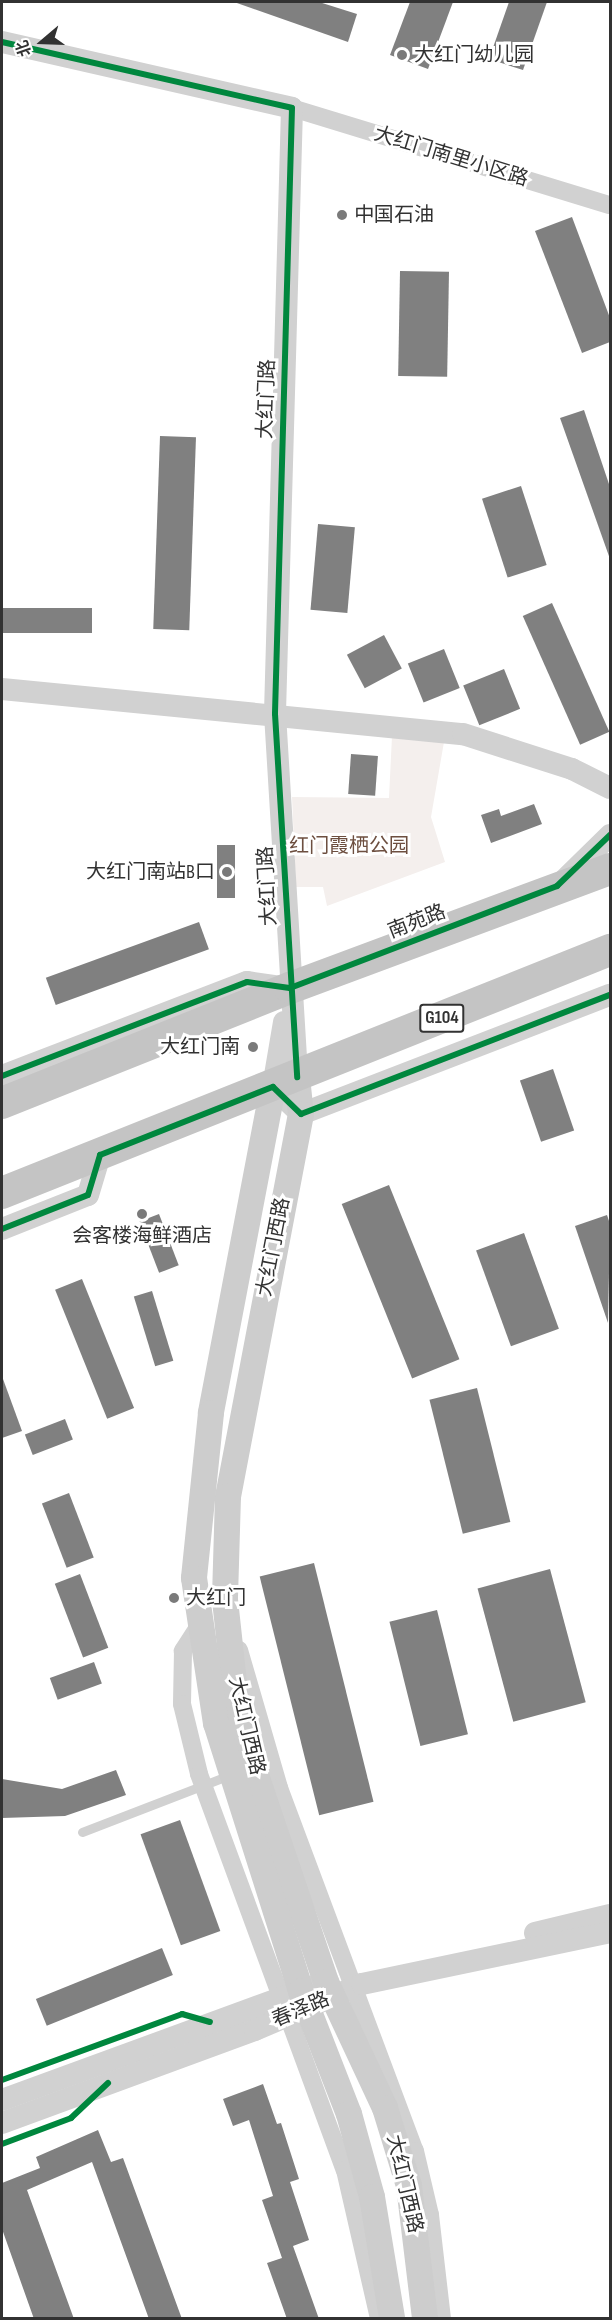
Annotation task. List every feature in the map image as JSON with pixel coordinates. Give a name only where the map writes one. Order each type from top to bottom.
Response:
[{"type":"highway","name":"南苑路","points":[[2,1103],[290,988],[557,886],[610,869]]},
{"type":"highway","name":"G104","points":[[2,1193],[285,1082],[610,950]]},
{"type":"main road","name":"大红门西路","points":[[285,1082],[301,1114],[239,1418],[228,1496],[225,1600],[239,1712],[385,2108],[407,2155],[418,2196],[425,2319]]},
{"type":"main road","name":"大红门西路","points":[[285,1082],[199,1493],[194,1578],[199,1626],[216,1723],[295,2003],[349,2114],[372,2197],[392,2319]]},
{"type":"street","points":[[2,42],[292,108]]},
{"type":"street","name":"大红门南里小区路","points":[[292,108],[610,205]]},
{"type":"street","name":"大红门路","points":[[285,1082],[290,988],[275,714],[292,108]]},
{"type":"street","points":[[2,689],[463,734],[572,769],[610,788]]},
{"type":"street","points":[[557,886],[610,835]]},
{"type":"street","points":[[2,1076],[248,982],[290,988]]},
{"type":"street","points":[[301,1114],[610,995]]},
{"type":"street","points":[[2,1229],[88,1195],[100,1155]]},
{"type":"street","points":[[199,1626],[183,1651],[182,1704],[203,1786],[295,2003],[348,2181],[379,2319]]},
{"type":"street","name":"春泽路","points":[[2,2123],[339,1986],[610,1915]]},
{"type":"street","name":"春泽路","points":[[339,1986],[610,1932]]},
{"type":"street","name":"春泽路","points":[[2,2100],[295,2003]]},
{"type":"street","points":[[418,2196],[442,2319]]},
{"type":"lane","points":[[82,1833],[232,1774]]},
{"type":"green space","name":"红门霞栖公园","points":[[392,736],[444,742],[431,817],[445,862],[327,906],[323,887],[296,887],[292,797],[389,798]]},
{"type":"building","points":[[234,2],[319,2],[357,14],[348,42]]},
{"type":"building","points":[[410,2],[453,2],[428,69],[390,55]]},
{"type":"building","points":[[509,2],[547,2],[523,70],[489,59]]},
{"type":"building","points":[[572,217],[610,318],[610,342],[582,353],[535,231]]},
{"type":"building","points":[[400,271],[449,272],[447,377],[398,376]]},
{"type":"building","points":[[584,410],[610,487],[610,559],[560,418]]},
{"type":"building","points":[[160,436],[196,437],[189,630],[153,629]]},
{"type":"building","points":[[521,486],[547,565],[508,578],[482,499]]},
{"type":"building","points":[[318,524],[355,527],[347,613],[311,610]]},
{"type":"building","points":[[552,603],[609,732],[580,745],[523,616]]},
{"type":"building","points":[[2,608],[92,608],[92,633],[2,633]]},
{"type":"building","points":[[384,635],[402,669],[365,688],[347,655]]},
{"type":"building","points":[[444,649],[460,688],[424,703],[408,664]]},
{"type":"building","points":[[504,669],[520,709],[479,725],[463,685]]},
{"type":"building","points":[[351,754],[378,756],[375,796],[348,794]]},
{"type":"building","points":[[534,804],[542,824],[491,843],[481,815],[499,809],[501,816]]},
{"type":"building","name":"大红门南站B口","points":[[217,845],[235,845],[235,898],[217,898]]},
{"type":"building","points":[[199,922],[209,949],[56,1005],[46,978]]},
{"type":"building","points":[[553,1069],[574,1130],[541,1142],[520,1080]]},
{"type":"building","points":[[389,1185],[459,1359],[412,1378],[342,1204]]},
{"type":"building","points":[[159,1214],[179,1265],[159,1273],[139,1222]]},
{"type":"building","points":[[607,1215],[610,1224],[608,1323],[575,1226]]},
{"type":"building","points":[[524,1233],[559,1329],[511,1346],[476,1250]]},
{"type":"building","points":[[82,1279],[134,1408],[107,1419],[55,1290]]},
{"type":"building","points":[[152,1291],[173,1361],[155,1366],[134,1297]]},
{"type":"building","points":[[2,1380],[22,1431],[2,1438]]},
{"type":"building","points":[[477,1388],[510,1522],[463,1534],[429,1400]]},
{"type":"building","points":[[65,1419],[73,1440],[33,1455],[25,1434]]},
{"type":"building","points":[[69,1493],[94,1557],[67,1568],[42,1503]]},
{"type":"building","points":[[314,1563],[374,1802],[319,1815],[260,1577]]},
{"type":"building","points":[[550,1569],[586,1702],[513,1722],[478,1588]]},
{"type":"building","points":[[80,1574],[108,1648],[83,1657],[55,1584]]},
{"type":"building","points":[[437,1610],[468,1734],[420,1746],[389,1622]]},
{"type":"building","points":[[94,1662],[102,1684],[58,1700],[50,1678]]},
{"type":"building","points":[[116,1770],[126,1795],[65,1816],[2,1818],[2,1779],[62,1789]]},
{"type":"building","points":[[180,1820],[220,1931],[181,1945],[141,1834]]},
{"type":"building","points":[[162,1948],[173,1975],[47,2026],[36,1999]]},
{"type":"building","points":[[263,2084],[277,2124],[281,2123],[299,2179],[290,2182],[309,2240],[293,2246],[319,2319],[287,2319],[267,2263],[282,2258],[262,2200],[273,2196],[249,2120],[233,2126],[223,2099]]},
{"type":"building","points":[[98,2130],[111,2162],[123,2158],[182,2319],[149,2319],[92,2162],[27,2190],[74,2319],[34,2319],[2,2229],[2,2183],[40,2168],[36,2157]]},
{"type":"cycle path","points":[[2,42],[292,108],[275,714],[297,1077]]},
{"type":"cycle path","points":[[2,1076],[247,982],[290,988],[557,886],[610,835]]},
{"type":"cycle path","points":[[2,1229],[88,1195],[100,1155],[273,1087],[301,1114],[610,995]]},
{"type":"cycle path","points":[[2,2080],[182,2014],[210,2022]]},
{"type":"cycle path","points":[[2,2144],[71,2118],[108,2083]]},
{"type":"place","name":"大红门幼儿园","points":[[402,55]]},
{"type":"place","name":"中国石油","points":[[342,215]]},
{"type":"place","name":"大红门南站B口","points":[[227,872]]},
{"type":"place","name":"大红门南","points":[[253,1047]]},
{"type":"place","name":"会客楼海鲜酒店","points":[[142,1214]]},
{"type":"place","name":"大红门","points":[[174,1598]]}]
